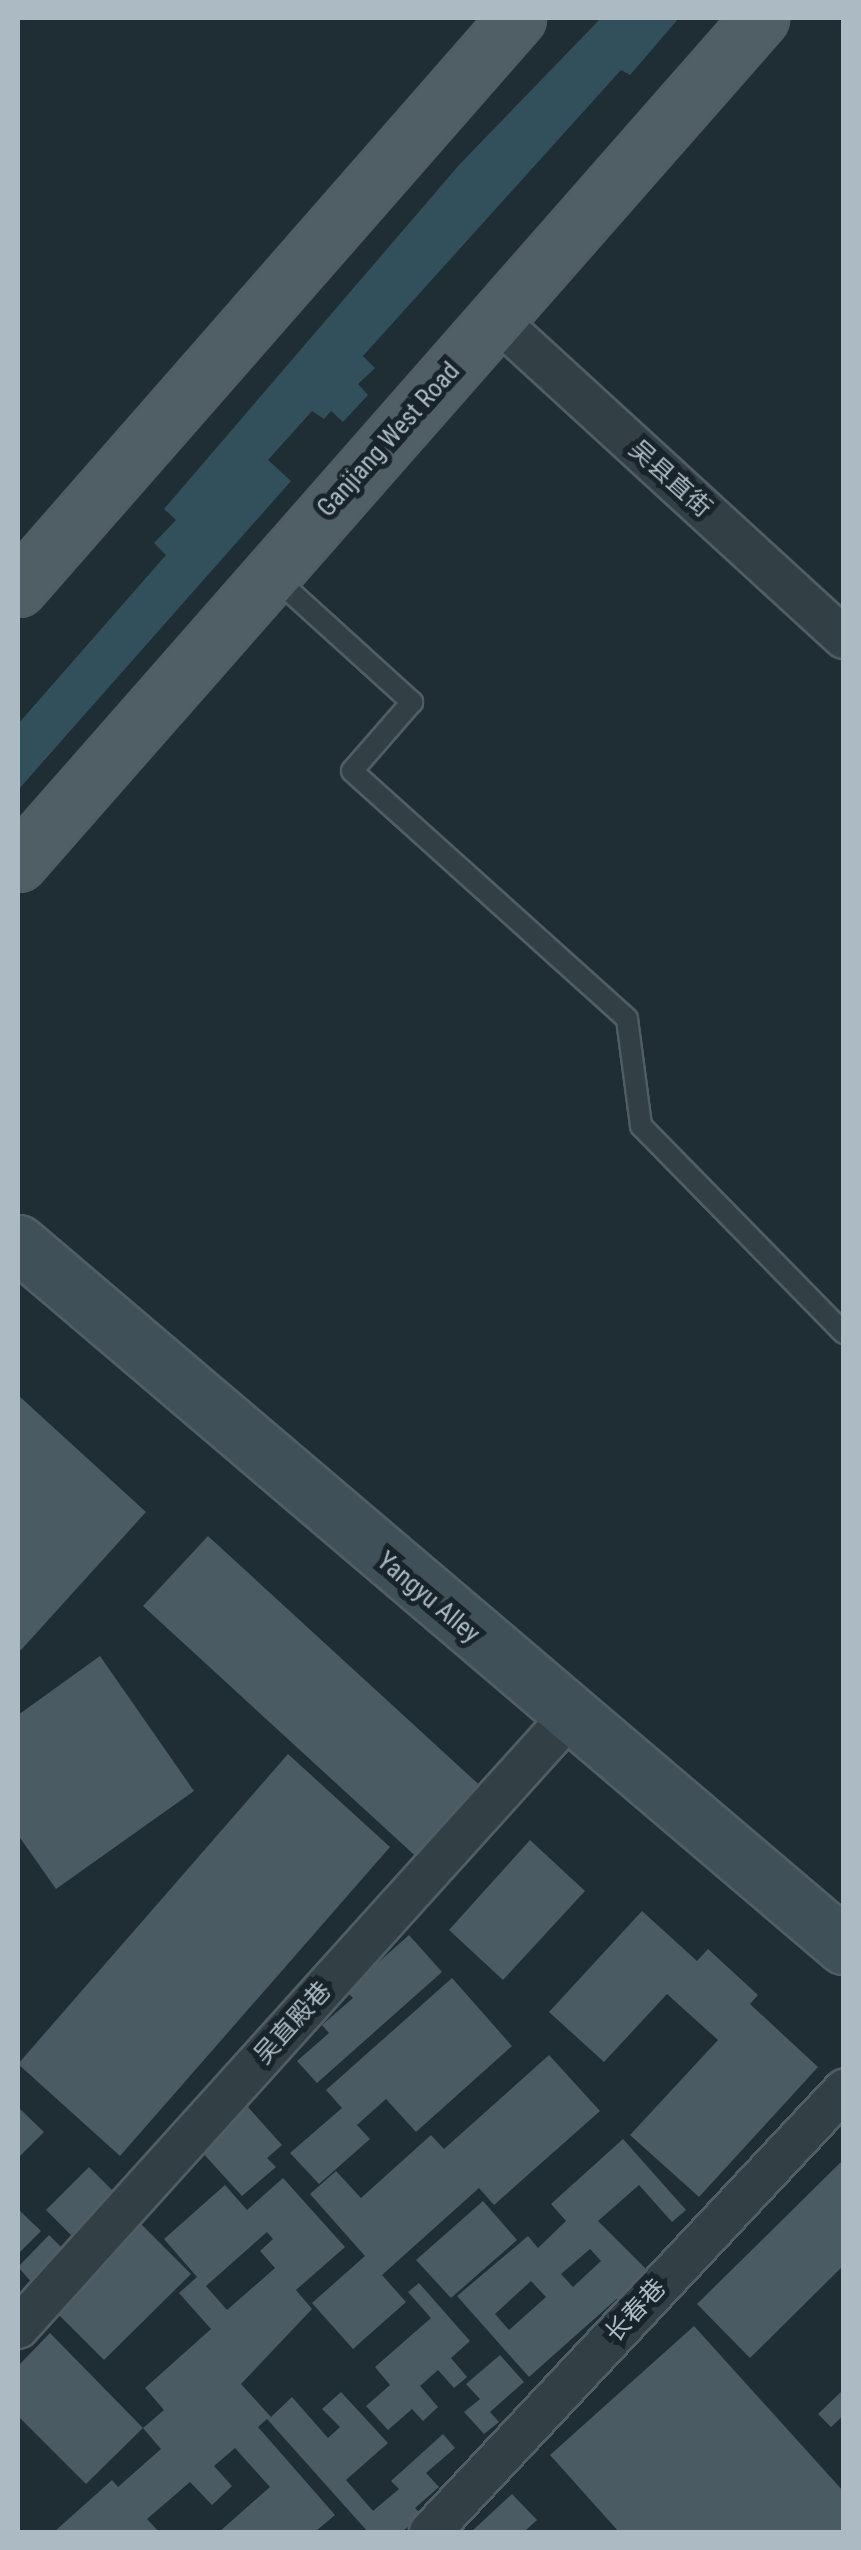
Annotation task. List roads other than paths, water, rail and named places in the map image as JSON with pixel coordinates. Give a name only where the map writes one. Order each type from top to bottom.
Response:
[{"type":"main road","points":[[21,577],[517,18]]},
{"type":"main road","name":"Ganjiang West Road","points":[[18,863],[760,18]]},
{"type":"main road","name":"Yangyu Alley","points":[[18,1243],[569,1718],[844,1946]]},
{"type":"street","name":"吴县直街","points":[[496,319],[844,638]]},
{"type":"street","name":"吴直殿巷","points":[[18,2328],[569,1718]]},
{"type":"street","name":"长春巷","points":[[430,2532],[844,2090]]},
{"type":"lane","points":[[270,574],[412,702],[352,771],[627,1019],[642,1126],[844,1333]]},
{"type":"water","points":[[601,18],[679,18],[630,75],[621,70],[363,356],[375,368],[358,384],[368,395],[343,422],[331,411],[324,419],[312,411],[268,460],[291,481],[18,790],[18,724],[166,555],[154,543],[176,520],[164,509],[459,165]]}]
